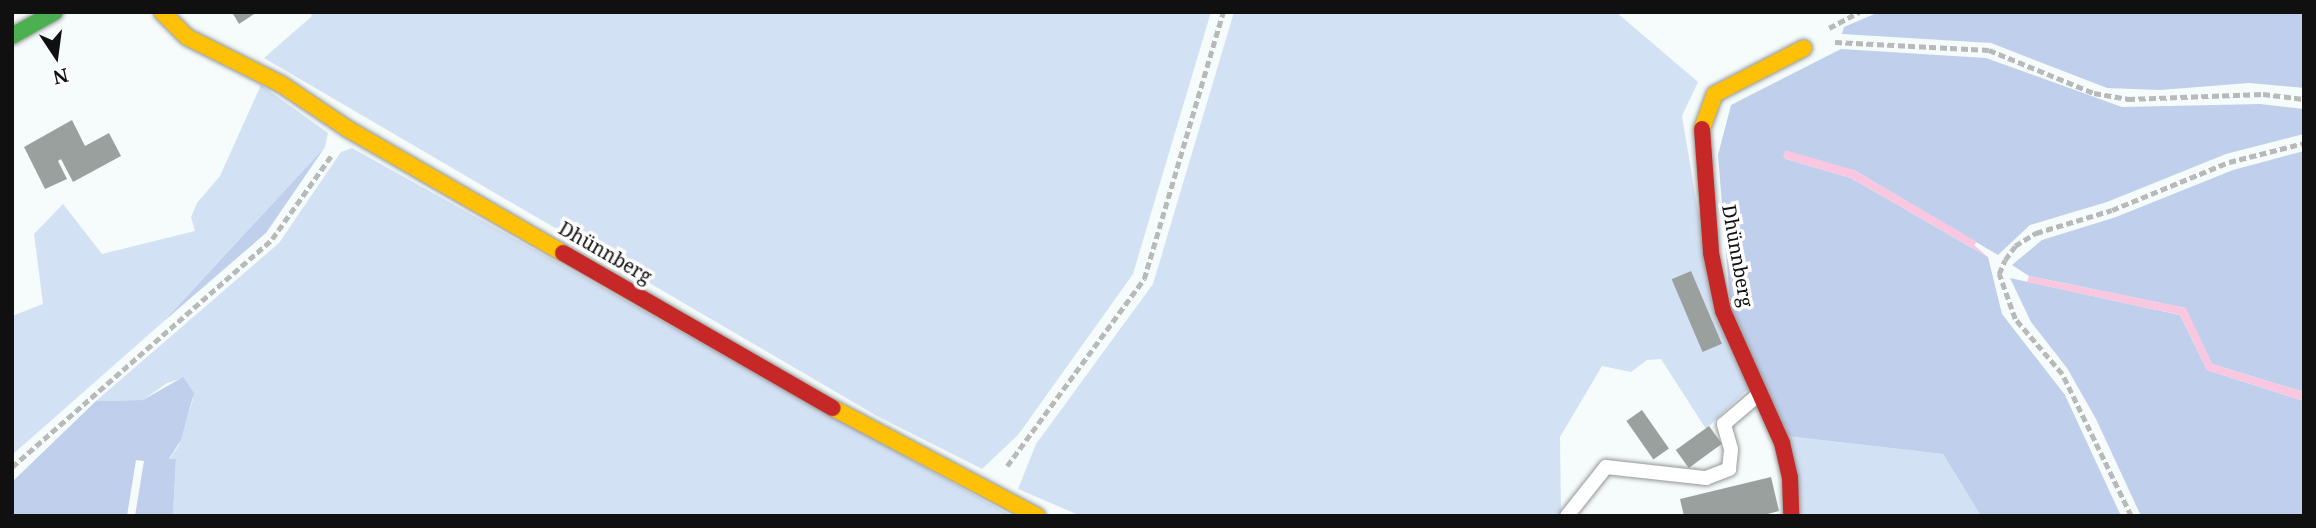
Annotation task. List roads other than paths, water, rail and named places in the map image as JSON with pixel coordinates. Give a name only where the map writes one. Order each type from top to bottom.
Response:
[{"type":"street","points":[[12,36],[55,12]]},
{"type":"street","name":"Dhünnberg","points":[[162,12],[187,37],[281,84],[348,129],[798,389],[1037,516]]},
{"type":"street","name":"Dhünnberg","points":[[1791,516],[1790,478],[1782,443],[1723,311],[1705,205],[1702,128],[1715,94],[1804,48]]},
{"type":"lane","points":[[1567,516],[1606,467],[1706,478],[1729,468],[1731,449],[1724,424],[1760,394]]}]
